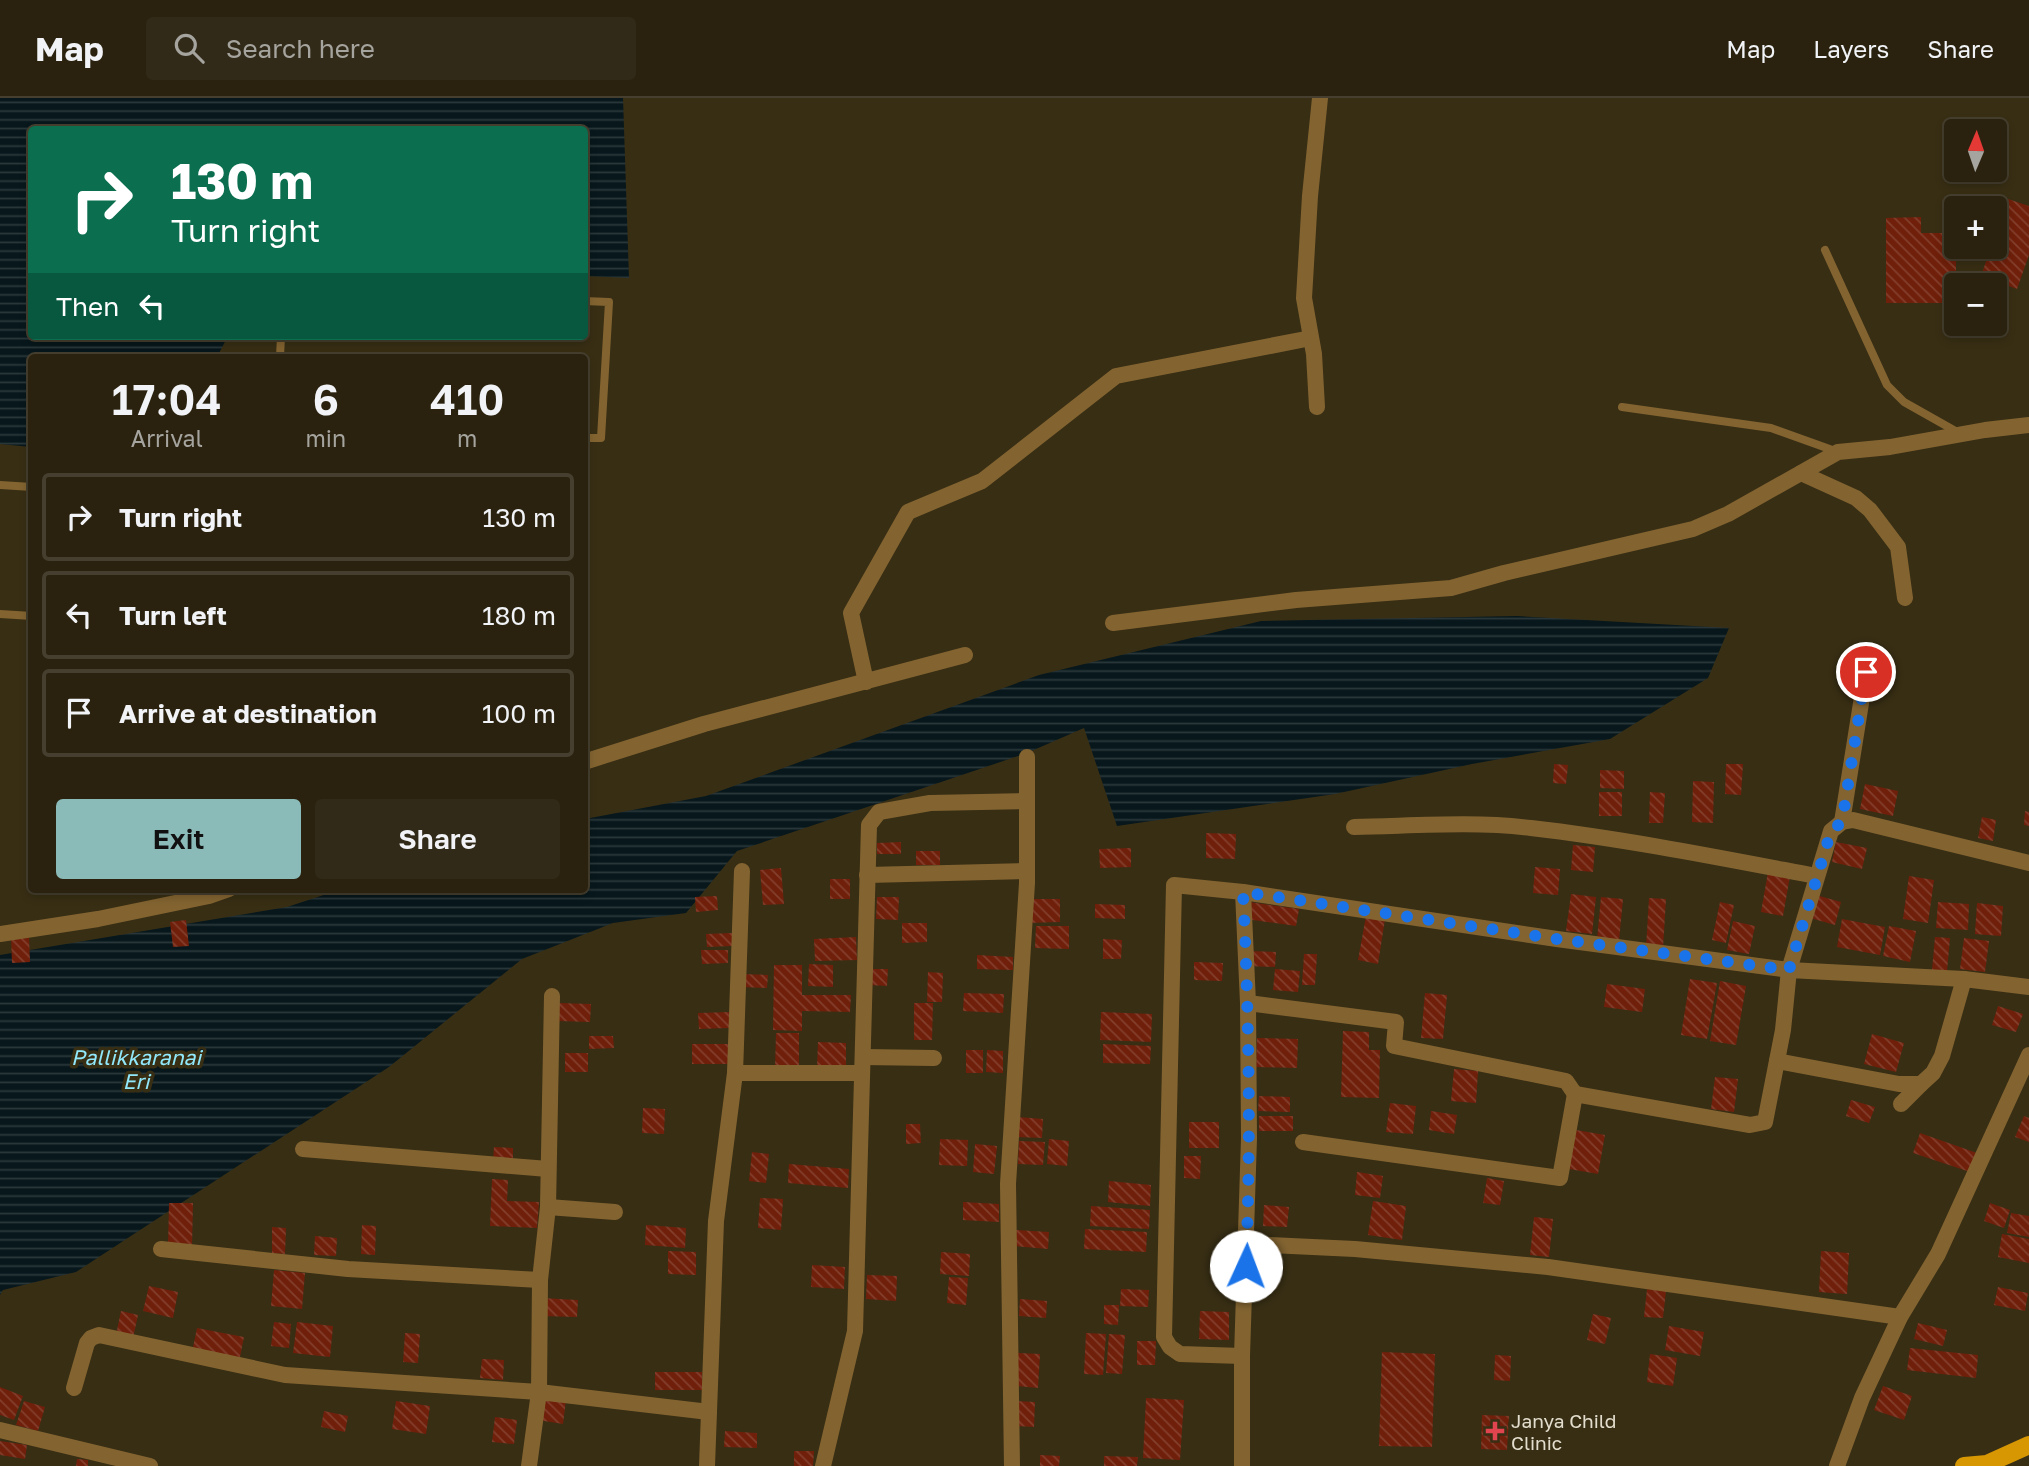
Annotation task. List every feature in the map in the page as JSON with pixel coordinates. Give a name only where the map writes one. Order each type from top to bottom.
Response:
[{"type":"main road","points":[[1964,1466],[1987,1464],[2029,1445]]},
{"type":"street","points":[[1317,407],[1314,354],[1304,298],[1310,196],[1321,98]]},
{"type":"street","points":[[866,682],[851,613],[908,512],[982,481],[1116,376],[1311,338]]},
{"type":"street","points":[[1113,623],[1296,600],[1451,589],[1504,573],[1693,529],[1728,514],[1838,452],[1890,447],[2029,425]]},
{"type":"street","points":[[1801,472],[1856,498],[1870,510],[1898,547],[1905,598]]},
{"type":"street","points":[[588,761],[704,724],[965,655]]},
{"type":"street","points":[[1842,822],[1866,672]]},
{"type":"street","points":[[1012,1466],[1008,1184],[1027,871],[1027,757]]},
{"type":"street","points":[[823,1466],[855,1331],[869,825],[880,812],[930,803],[1027,801]]},
{"type":"street","points":[[1575,1094],[1750,1125],[1765,1122],[1783,1030],[1789,970],[1815,876],[1831,831],[1842,822],[1853,820],[2029,863]]},
{"type":"street","points":[[1354,827],[1459,825],[1529,828],[1677,850],[1815,876]]},
{"type":"street","points":[[707,1466],[716,1221],[735,1073],[742,871]]},
{"type":"street","points":[[867,875],[1027,871]]},
{"type":"street","points":[[1241,1356],[1180,1354],[1170,1347],[1164,1337],[1174,885],[1243,892],[1557,939],[1789,970],[1964,979],[2029,987]]},
{"type":"street","points":[[1242,1466],[1241,1356],[1247,1244],[1248,1003],[1243,892]]},
{"type":"street","points":[[0,934],[98,919],[209,893]]},
{"type":"street","points":[[1902,1104],[1933,1073],[1942,1056],[1964,979]]},
{"type":"street","points":[[529,1466],[539,1392],[540,1280],[548,1207],[552,996]]},
{"type":"street","points":[[1248,1003],[1396,1022],[1394,1046],[1566,1081],[1575,1094],[1560,1178],[1303,1142]]},
{"type":"street","points":[[1837,1466],[1862,1398],[1900,1317],[1938,1254],[2029,1055]]},
{"type":"street","points":[[735,1073],[934,1058]]},
{"type":"street","points":[[1777,1061],[1899,1084],[1921,1084]]},
{"type":"street","points":[[303,1149],[548,1169]]},
{"type":"street","points":[[548,1207],[615,1212]]},
{"type":"street","points":[[1247,1244],[1355,1249],[1548,1267],[1900,1317]]},
{"type":"street","points":[[161,1249],[348,1269],[540,1280]]},
{"type":"street","points":[[74,1388],[87,1343],[99,1335],[285,1375],[539,1392],[709,1412]]},
{"type":"street","points":[[0,1430],[150,1466]]},
{"type":"lane","points":[[1825,250],[1887,385],[1904,402],[1962,434]]},
{"type":"lane","points":[[588,301],[609,302],[601,438],[588,438]]},
{"type":"lane","points":[[1622,407],[1771,428],[1838,452]]},
{"type":"lane","points":[[0,485],[28,487]]},
{"type":"lane","points":[[0,614],[28,616]]},
{"type":"water","points":[[0,98],[623,98],[629,278],[588,276],[588,126],[28,126],[28,340],[226,340],[219,354],[28,354],[28,447],[0,444]]},
{"type":"water","name":"Pallikkaranai Eri","points":[[1517,616],[1729,628],[1708,678],[1610,739],[1472,764],[1335,794],[1117,826],[1084,728],[1027,753],[737,851],[686,913],[613,923],[522,959],[389,1067],[76,1272],[3,1290],[0,1295],[0,955],[287,907],[330,893],[588,893],[588,818],[706,796],[1039,675],[1261,621]]},
{"type":"building","points":[[2008,199],[2029,206],[2029,255],[2017,289],[2007,285],[2007,273],[1982,273],[1987,259],[2007,259]]},
{"type":"building","points":[[1921,217],[1921,233],[1944,233],[1944,259],[1956,259],[1956,273],[1944,273],[1944,303],[1886,303],[1886,218]]},
{"type":"building","points":[[1554,764],[1568,765],[1566,784],[1553,783]]},
{"type":"building","points":[[1726,764],[1743,764],[1741,795],[1725,794]]},
{"type":"building","points":[[1600,770],[1624,771],[1624,789],[1600,788]]},
{"type":"building","points":[[1693,781],[1714,782],[1713,823],[1692,822]]},
{"type":"building","points":[[1865,784],[1898,791],[1893,816],[1860,809]]},
{"type":"building","points":[[1599,792],[1622,792],[1622,816],[1599,816]]},
{"type":"building","points":[[1650,792],[1665,793],[1663,823],[1649,823]]},
{"type":"building","points":[[2025,811],[2029,812],[2029,826],[2024,825]]},
{"type":"building","points":[[1982,817],[1996,820],[1993,841],[1978,838]]},
{"type":"building","points":[[1206,833],[1236,834],[1235,859],[1206,858]]},
{"type":"building","points":[[901,842],[901,854],[877,854],[877,843]]},
{"type":"building","points":[[1836,842],[1867,848],[1862,869],[1832,862]]},
{"type":"building","points":[[1573,845],[1595,847],[1593,872],[1571,870]]},
{"type":"building","points":[[1131,848],[1131,867],[1100,868],[1099,849]]},
{"type":"building","points":[[916,851],[940,851],[940,865],[916,865]]},
{"type":"building","points":[[1535,867],[1560,869],[1558,895],[1533,893]]},
{"type":"building","points":[[781,868],[784,904],[763,905],[760,870]]},
{"type":"building","points":[[1768,872],[1790,876],[1783,916],[1761,912]]},
{"type":"building","points":[[1909,876],[1934,880],[1928,923],[1903,919]]},
{"type":"building","points":[[830,879],[850,879],[850,899],[830,899]]},
{"type":"building","points":[[1571,894],[1596,897],[1592,934],[1566,931]]},
{"type":"building","points":[[1816,895],[1841,902],[1835,925],[1810,918]]},
{"type":"building","points":[[717,896],[718,910],[696,912],[695,897]]},
{"type":"building","points":[[877,897],[899,897],[898,920],[876,919]]},
{"type":"building","points":[[1601,897],[1623,899],[1619,941],[1597,939]]},
{"type":"building","points":[[1649,898],[1666,899],[1663,948],[1646,947]]},
{"type":"building","points":[[1029,899],[1060,899],[1060,922],[1029,923]]},
{"type":"building","points":[[1249,902],[1299,909],[1296,926],[1246,919]]},
{"type":"building","points":[[1720,902],[1734,905],[1726,943],[1712,940]]},
{"type":"building","points":[[1938,902],[1969,904],[1968,930],[1936,928]]},
{"type":"building","points":[[1977,903],[2003,906],[2001,936],[1975,934]]},
{"type":"building","points":[[1095,904],[1125,905],[1125,919],[1095,918]]},
{"type":"building","points":[[1366,916],[1385,919],[1378,964],[1358,960]]},
{"type":"building","points":[[1842,919],[1885,927],[1880,955],[1837,947]]},
{"type":"building","points":[[186,920],[189,946],[173,947],[170,922]]},
{"type":"building","points":[[1733,921],[1755,926],[1749,954],[1727,950]]},
{"type":"building","points":[[902,923],[927,923],[927,942],[902,943]]},
{"type":"building","points":[[1036,926],[1069,926],[1069,949],[1035,948]]},
{"type":"building","points":[[1889,926],[1916,931],[1910,962],[1883,956]]},
{"type":"building","points":[[732,933],[732,946],[707,947],[706,934]]},
{"type":"building","points":[[29,936],[30,962],[12,963],[11,937]]},
{"type":"building","points":[[856,937],[857,960],[815,961],[814,939]]},
{"type":"building","points":[[1935,937],[1950,938],[1947,971],[1932,970]]},
{"type":"building","points":[[1964,938],[1989,941],[1985,972],[1960,969]]},
{"type":"building","points":[[1103,939],[1122,940],[1121,959],[1103,959]]},
{"type":"building","points":[[701,950],[728,950],[728,963],[702,964]]},
{"type":"building","points":[[1247,951],[1276,952],[1275,967],[1247,966]]},
{"type":"building","points":[[1304,954],[1317,954],[1315,985],[1302,985]]},
{"type":"building","points":[[977,955],[1013,957],[1013,970],[977,969]]},
{"type":"building","points":[[1194,962],[1223,963],[1222,981],[1194,980]]},
{"type":"building","points":[[809,964],[833,965],[833,987],[808,986]]},
{"type":"building","points":[[774,965],[802,965],[802,995],[851,995],[850,1012],[802,1011],[802,1031],[773,1030]]},
{"type":"building","points":[[870,969],[888,969],[887,986],[869,985]]},
{"type":"building","points":[[1275,969],[1300,971],[1298,992],[1273,990]]},
{"type":"building","points":[[928,972],[943,973],[942,1002],[927,1002]]},
{"type":"building","points":[[740,974],[768,975],[767,988],[740,987]]},
{"type":"building","points":[[1690,979],[1717,983],[1707,1039],[1681,1035]]},
{"type":"building","points":[[1720,981],[1746,986],[1736,1045],[1710,1041]]},
{"type":"building","points":[[1607,984],[1645,989],[1642,1012],[1604,1007]]},
{"type":"building","points":[[964,993],[1004,994],[1003,1013],[963,1011]]},
{"type":"building","points":[[1425,993],[1447,995],[1443,1039],[1421,1038]]},
{"type":"building","points":[[559,1003],[591,1004],[590,1022],[559,1021]]},
{"type":"building","points":[[914,1003],[933,1003],[932,1040],[914,1040]]},
{"type":"building","points":[[1998,1006],[2023,1014],[2016,1032],[1992,1025]]},
{"type":"building","points":[[729,1012],[729,1028],[699,1029],[698,1013]]},
{"type":"building","points":[[1101,1012],[1152,1014],[1151,1042],[1100,1040]]},
{"type":"building","points":[[1343,1031],[1369,1032],[1369,1050],[1380,1050],[1379,1098],[1341,1097]]},
{"type":"building","points":[[776,1033],[799,1033],[799,1068],[775,1068]]},
{"type":"building","points":[[1872,1034],[1904,1043],[1896,1072],[1864,1064]]},
{"type":"building","points":[[589,1036],[613,1036],[614,1048],[589,1049]]},
{"type":"building","points":[[1257,1038],[1298,1039],[1297,1068],[1256,1067]]},
{"type":"building","points":[[818,1042],[846,1043],[846,1069],[817,1068]]},
{"type":"building","points":[[692,1044],[728,1044],[728,1064],[692,1064]]},
{"type":"building","points":[[1103,1044],[1151,1046],[1150,1064],[1103,1063]]},
{"type":"building","points":[[966,1050],[983,1050],[983,1073],[966,1073]]},
{"type":"building","points":[[987,1050],[1003,1051],[1003,1073],[986,1072]]},
{"type":"building","points":[[565,1053],[588,1053],[588,1072],[565,1072]]},
{"type":"building","points":[[1454,1069],[1478,1071],[1476,1103],[1451,1101]]},
{"type":"building","points":[[1715,1077],[1738,1079],[1734,1112],[1711,1109]]},
{"type":"building","points":[[1259,1096],[1290,1097],[1290,1112],[1258,1111]]},
{"type":"building","points":[[1851,1100],[1875,1107],[1869,1123],[1846,1116]]},
{"type":"building","points":[[1390,1103],[1416,1106],[1413,1134],[1386,1132]]},
{"type":"building","points":[[643,1108],[665,1109],[664,1134],[642,1133]]},
{"type":"building","points":[[1431,1111],[1457,1115],[1454,1134],[1429,1130]]},
{"type":"building","points":[[1259,1116],[1293,1116],[1293,1131],[1259,1131]]},
{"type":"building","points":[[2024,1116],[2029,1118],[2029,1142],[2015,1137]]},
{"type":"building","points":[[1018,1117],[1043,1119],[1042,1138],[1017,1137]]},
{"type":"building","points":[[1189,1122],[1219,1122],[1219,1148],[1189,1148]]},
{"type":"building","points":[[906,1124],[920,1124],[921,1143],[906,1144]]},
{"type":"building","points":[[1576,1130],[1605,1135],[1598,1174],[1569,1169]]},
{"type":"building","points":[[1920,1133],[1977,1153],[1970,1172],[1913,1153]]},
{"type":"building","points":[[940,1139],[968,1140],[967,1166],[939,1165]]},
{"type":"building","points":[[1049,1139],[1069,1141],[1067,1166],[1047,1164]]},
{"type":"building","points":[[1019,1141],[1045,1142],[1043,1165],[1018,1164]]},
{"type":"building","points":[[975,1144],[997,1146],[994,1174],[973,1172]]},
{"type":"building","points":[[494,1147],[513,1148],[513,1161],[493,1161]]},
{"type":"building","points":[[752,1152],[769,1154],[766,1183],[749,1181]]},
{"type":"building","points":[[1184,1156],[1201,1156],[1200,1179],[1184,1178]]},
{"type":"building","points":[[789,1164],[849,1169],[848,1188],[788,1183]]},
{"type":"building","points":[[1357,1172],[1383,1176],[1380,1198],[1355,1195]]},
{"type":"building","points":[[1487,1178],[1504,1181],[1500,1205],[1483,1203]]},
{"type":"building","points":[[492,1179],[508,1180],[507,1201],[539,1202],[537,1228],[490,1226]]},
{"type":"building","points":[[1109,1181],[1151,1185],[1150,1206],[1108,1202]]},
{"type":"building","points":[[760,1198],[783,1199],[781,1230],[758,1228]]},
{"type":"building","points":[[1373,1201],[1406,1206],[1402,1240],[1368,1235]]},
{"type":"building","points":[[963,1202],[999,1204],[999,1222],[963,1220]]},
{"type":"building","points":[[169,1203],[193,1203],[192,1246],[168,1246]]},
{"type":"building","points":[[1990,1203],[2010,1210],[2004,1228],[1984,1221]]},
{"type":"building","points":[[1264,1205],[1289,1207],[1287,1227],[1263,1226]]},
{"type":"building","points":[[1091,1206],[1150,1210],[1149,1229],[1090,1226]]},
{"type":"building","points":[[2011,1213],[2029,1216],[2029,1237],[2007,1233]]},
{"type":"building","points":[[1534,1217],[1553,1219],[1549,1257],[1530,1255]]},
{"type":"building","points":[[362,1225],[376,1226],[375,1255],[361,1254]]},
{"type":"building","points":[[646,1225],[686,1228],[685,1248],[645,1245]]},
{"type":"building","points":[[272,1227],[286,1228],[285,1254],[272,1253]]},
{"type":"building","points":[[1085,1229],[1147,1232],[1146,1252],[1084,1249]]},
{"type":"building","points":[[1015,1230],[1049,1232],[1048,1249],[1014,1246]]},
{"type":"building","points":[[2002,1234],[2029,1239],[2029,1263],[1998,1257]]},
{"type":"building","points":[[315,1236],[337,1238],[336,1256],[314,1255]]},
{"type":"building","points":[[668,1251],[696,1252],[696,1275],[668,1274]]},
{"type":"building","points":[[1821,1251],[1849,1253],[1847,1294],[1819,1292]]},
{"type":"building","points":[[941,1252],[970,1254],[969,1276],[940,1274]]},
{"type":"building","points":[[812,1265],[845,1267],[844,1289],[811,1287]]},
{"type":"building","points":[[274,1270],[305,1273],[302,1309],[271,1306]]},
{"type":"building","points":[[867,1275],[897,1276],[896,1301],[866,1299]]},
{"type":"building","points":[[949,1277],[968,1278],[966,1305],[947,1303]]},
{"type":"building","points":[[149,1286],[178,1292],[173,1318],[143,1311]]},
{"type":"building","points":[[1998,1287],[2028,1293],[2025,1311],[1994,1305]]},
{"type":"building","points":[[1121,1289],[1149,1290],[1148,1307],[1120,1306]]},
{"type":"building","points":[[1647,1289],[1666,1291],[1663,1318],[1644,1317]]},
{"type":"building","points":[[542,1298],[578,1300],[577,1317],[541,1316]]},
{"type":"building","points":[[1020,1299],[1047,1301],[1046,1318],[1019,1316]]},
{"type":"building","points":[[1104,1305],[1119,1305],[1118,1325],[1104,1324]]},
{"type":"building","points":[[121,1311],[138,1315],[133,1338],[116,1335]]},
{"type":"building","points":[[1200,1311],[1229,1312],[1229,1340],[1199,1339]]},
{"type":"building","points":[[1593,1314],[1611,1318],[1605,1344],[1587,1340]]},
{"type":"building","points":[[274,1322],[291,1324],[289,1348],[271,1346]]},
{"type":"building","points":[[297,1322],[333,1326],[330,1357],[293,1353]]},
{"type":"building","points":[[1918,1323],[1947,1330],[1943,1346],[1914,1339]]},
{"type":"building","points":[[1669,1326],[1704,1332],[1700,1356],[1665,1350]]},
{"type":"building","points":[[197,1328],[244,1337],[239,1362],[192,1352]]},
{"type":"building","points":[[405,1333],[420,1334],[418,1363],[403,1362]]},
{"type":"building","points":[[1086,1333],[1106,1334],[1103,1375],[1084,1374]]},
{"type":"building","points":[[1109,1334],[1125,1335],[1122,1374],[1106,1373]]},
{"type":"building","points":[[1137,1341],[1156,1341],[1155,1365],[1137,1365]]},
{"type":"building","points":[[1910,1348],[1978,1355],[1976,1378],[1907,1370]]},
{"type":"building","points":[[1382,1352],[1435,1354],[1432,1447],[1379,1446]]},
{"type":"building","points":[[1018,1353],[1040,1354],[1038,1388],[1016,1386]]},
{"type":"building","points":[[1650,1354],[1677,1358],[1673,1386],[1647,1382]]},
{"type":"building","points":[[1495,1355],[1511,1356],[1510,1381],[1494,1380]]},
{"type":"building","points":[[482,1359],[504,1360],[503,1380],[480,1378]]},
{"type":"building","points":[[655,1372],[702,1372],[702,1390],[655,1390]]},
{"type":"building","points":[[1883,1386],[1912,1396],[1904,1420],[1874,1410]]},
{"type":"building","points":[[0,1387],[23,1396],[14,1420],[0,1415]]},
{"type":"building","points":[[541,1398],[566,1400],[563,1424],[538,1420]]},
{"type":"building","points":[[1146,1398],[1184,1400],[1180,1460],[1143,1458]]},
{"type":"building","points":[[24,1401],[45,1407],[38,1431],[16,1425]]},
{"type":"building","points":[[396,1401],[430,1406],[426,1434],[392,1429]]},
{"type":"building","points":[[1016,1401],[1035,1402],[1034,1427],[1016,1426]]},
{"type":"building","points":[[324,1411],[348,1416],[345,1432],[321,1427]]},
{"type":"building","points":[[1482,1415],[1509,1416],[1507,1450],[1481,1449]]},
{"type":"building","points":[[495,1417],[517,1420],[514,1444],[492,1442]]},
{"type":"building","points":[[725,1431],[757,1433],[757,1448],[724,1447]]},
{"type":"building","points":[[0,1441],[27,1445],[25,1459],[0,1455]]},
{"type":"building","points":[[794,1451],[814,1451],[813,1466],[794,1466]]},
{"type":"building","points":[[1040,1455],[1060,1456],[1059,1466],[1040,1466]]},
{"type":"building","points":[[1104,1456],[1138,1457],[1137,1466],[1104,1466]]},
{"type":"building","points":[[77,1459],[88,1460],[88,1466],[76,1466]]},
{"type":"place","name":"Janya Child Clinic","points":[[1495,1431]]},
{"type":"route","points":[[1246,1266],[1248,1003],[1243,892],[1557,939],[1789,970],[1815,876],[1831,831],[1842,822],[1866,672]]}]
